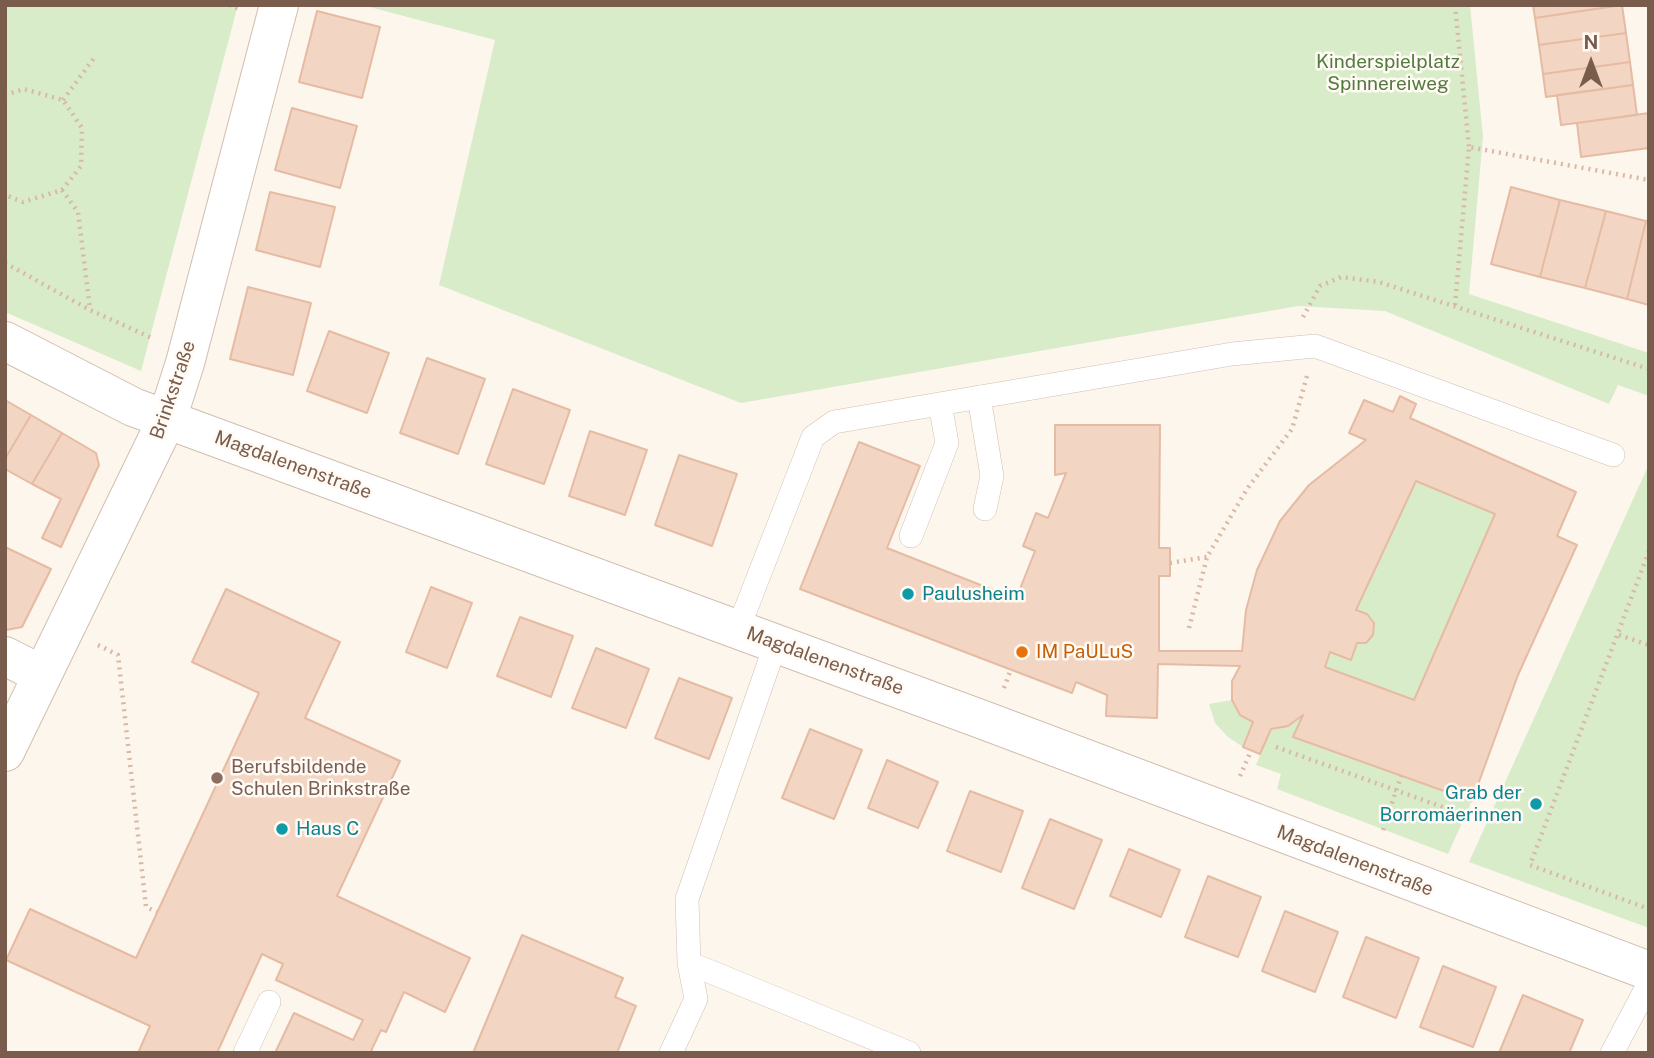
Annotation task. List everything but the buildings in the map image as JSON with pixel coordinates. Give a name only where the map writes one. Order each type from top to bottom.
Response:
[{"type":"street","name":"Brinkstraße","points":[[5,752],[167,419],[189,348],[279,5]]},
{"type":"street","name":"Magdalenenstraße","points":[[5,341],[117,401],[776,643],[1649,971]]},
{"type":"street","points":[[5,656],[42,675]]},
{"type":"lane","points":[[738,629],[813,437],[834,422],[1233,354],[1315,346],[1613,455]]},
{"type":"lane","points":[[979,397],[992,476],[985,509]]},
{"type":"lane","points":[[911,537],[947,443],[940,404]]},
{"type":"lane","points":[[671,1053],[696,999],[689,963],[687,900],[776,643]]},
{"type":"lane","points":[[689,963],[909,1053]]},
{"type":"lane","points":[[1612,1053],[1649,983]]},
{"type":"lane","points":[[245,1053],[269,1002]]},
{"type":"path","points":[[1455,5],[1469,147],[1455,306]]},
{"type":"path","points":[[63,100],[94,58]]},
{"type":"path","points":[[5,95],[24,89],[63,100],[82,128],[81,166],[62,190],[23,202],[5,195]]},
{"type":"path","points":[[1469,147],[1649,180]]},
{"type":"path","points":[[62,190],[78,212],[90,310]]},
{"type":"path","points":[[5,263],[90,310],[155,340]]},
{"type":"path","points":[[1291,318],[1305,316],[1320,286],[1341,276],[1379,282],[1649,369]]},
{"type":"path","points":[[1189,628],[1207,557],[1247,489],[1292,429],[1315,346]]},
{"type":"path","points":[[1649,551],[1530,865],[1649,909]]},
{"type":"path","points":[[1170,562],[1207,557]]},
{"type":"path","points":[[1619,635],[1649,645]]},
{"type":"path","points":[[94,643],[118,655],[146,907],[157,912]]},
{"type":"path","points":[[1276,747],[1448,810]]},
{"type":"path","points":[[1239,780],[1251,751]]},
{"type":"path","points":[[1381,834],[1401,776]]},
{"type":"green space","points":[[5,5],[238,5],[141,371],[5,312]]},
{"type":"green space","name":"Kinderspielplatz Spinnereiweg","points":[[362,5],[1470,5],[1483,137],[1469,294],[1649,353],[1649,396],[1618,385],[1609,404],[1385,311],[1298,306],[741,403],[439,285],[495,40]]},
{"type":"green space","points":[[1649,464],[1649,928],[1469,862]]},
{"type":"green space","points":[[1416,481],[1495,514],[1414,700],[1325,667],[1330,652],[1351,660],[1357,643],[1366,643],[1373,635],[1374,623],[1367,614],[1356,610]]},
{"type":"green space","points":[[1232,700],[1240,715],[1253,722],[1243,747],[1228,737],[1215,723],[1209,704]]},
{"type":"green space","points":[[1303,715],[1294,738],[1472,801],[1448,854],[1277,789],[1281,774],[1256,765],[1271,729]]},
{"type":"place","name":"Paulusheim","points":[[908,594]]},
{"type":"place","name":"IM PaULuS","points":[[1022,652]]},
{"type":"place","name":"Berufsbildende Schulen Brinkstraße","points":[[217,778]]},
{"type":"place","name":"Grab der Borromäerinnen","points":[[1536,804]]},
{"type":"place","name":"Haus C","points":[[282,829]]}]
